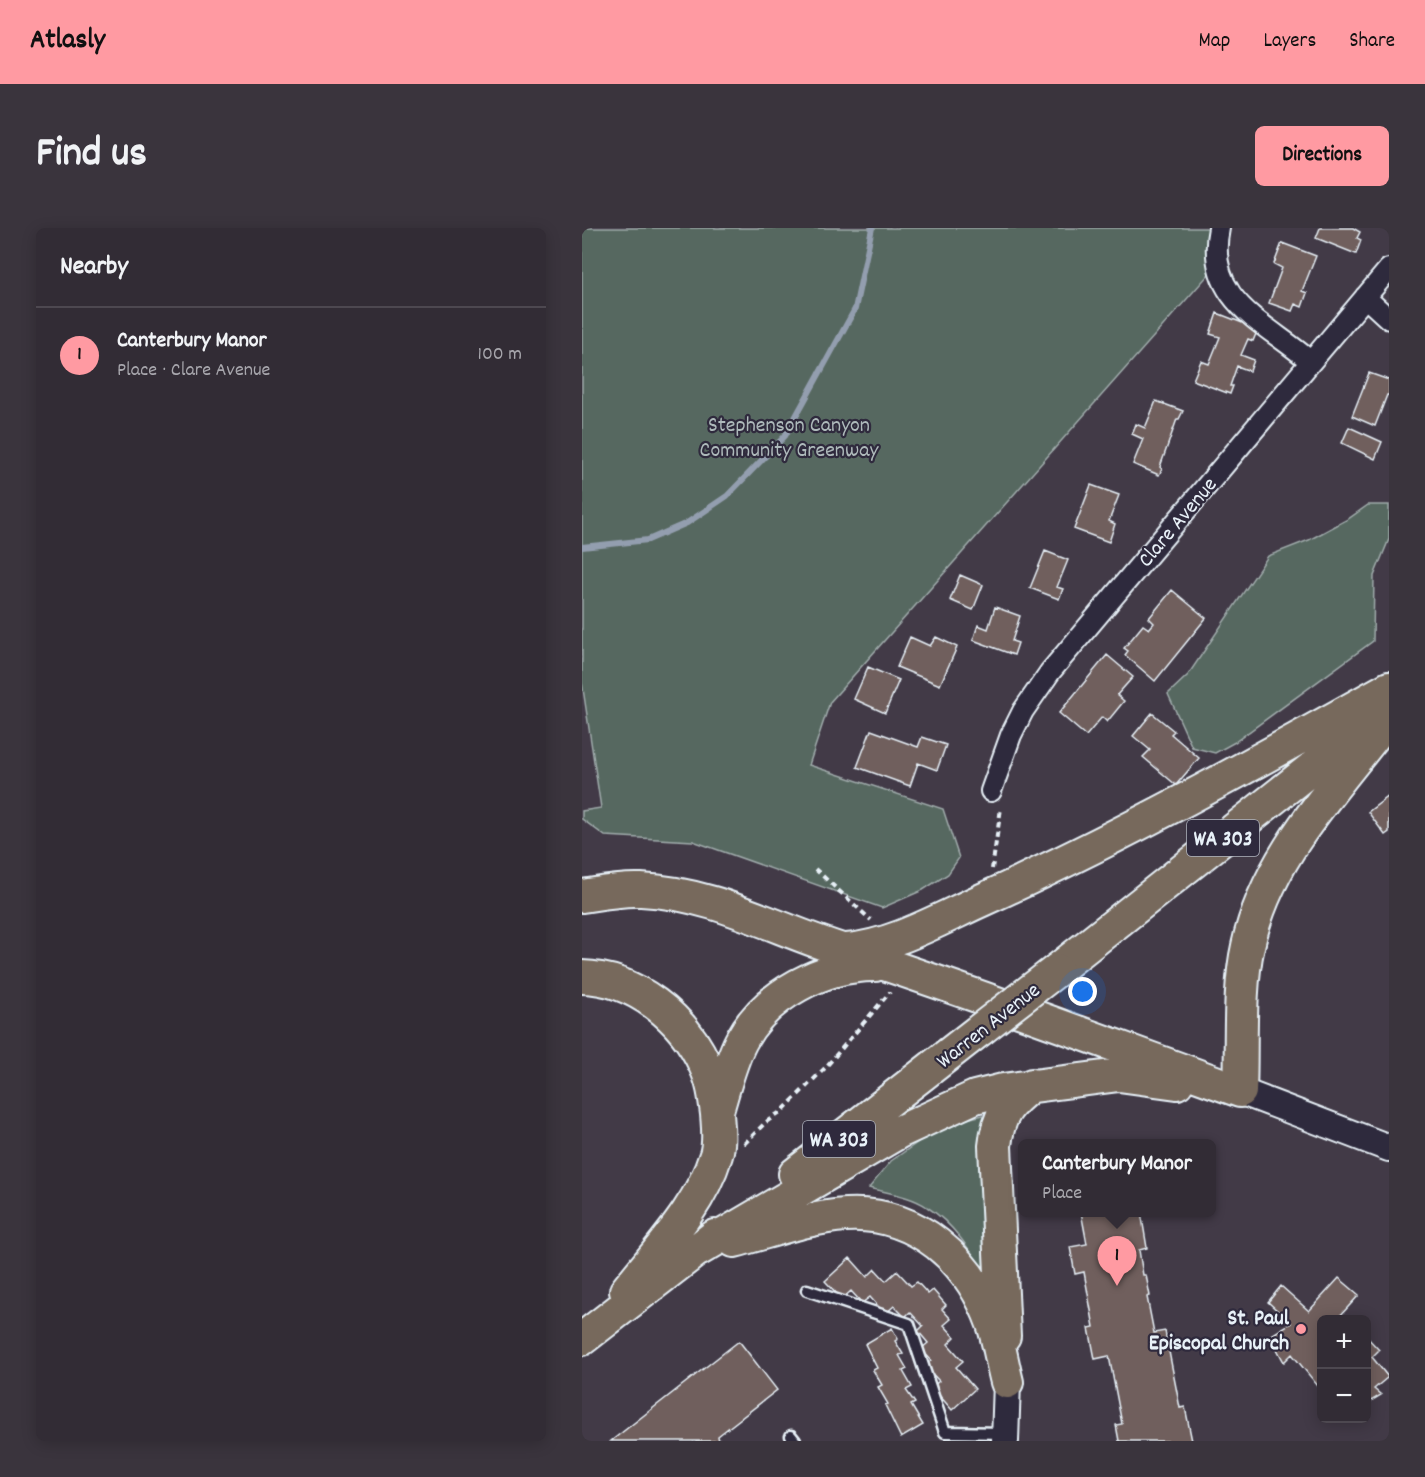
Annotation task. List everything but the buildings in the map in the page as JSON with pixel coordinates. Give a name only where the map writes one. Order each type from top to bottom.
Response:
[{"type":"main road","points":[[842,950],[874,945],[906,934],[1006,889],[1212,788],[1389,688]]},
{"type":"main road","name":"Warren Avenue","points":[[590,1333],[1057,970],[1389,707]]},
{"type":"main road","points":[[1240,1091],[1245,963],[1258,909],[1275,871],[1295,838],[1389,717]]},
{"type":"main road","points":[[582,896],[639,890],[668,892],[701,899],[1240,1091]]},
{"type":"main road","points":[[717,1111],[741,1040],[769,1006],[820,974],[856,966],[897,967]]},
{"type":"main road","points":[[582,977],[619,983],[646,996],[687,1035],[705,1065],[713,1088],[719,1135],[717,1152],[710,1172],[691,1208],[590,1333]]},
{"type":"main road","points":[[698,1250],[899,1132],[990,1092],[1119,1075],[1240,1091]]},
{"type":"main road","points":[[1007,1382],[995,1146],[997,1127],[1004,1113],[1013,1100],[1032,1085]]},
{"type":"main road","points":[[698,1250],[823,1218],[845,1215],[894,1220],[909,1226],[938,1244],[967,1275],[993,1324],[1007,1382]]},
{"type":"street","points":[[1219,228],[1216,241],[1217,265],[1221,280],[1229,293],[1242,309],[1310,361]]},
{"type":"street","name":"Clare Avenue","points":[[996,798],[1006,746],[1034,693],[1389,269]]},
{"type":"street","points":[[1365,297],[1389,319]]},
{"type":"street","points":[[1240,1091],[1389,1148]]},
{"type":"street","points":[[1005,1437],[1007,1382]]},
{"type":"lane","points":[[807,1290],[909,1324],[945,1432],[1005,1437]]},
{"type":"path","points":[[991,874],[996,798]]},
{"type":"path","points":[[815,870],[873,922]]},
{"type":"path","points":[[740,1149],[825,1068],[894,987],[897,967]]},
{"type":"green space","name":"Stephenson Canyon Community Greenway","points":[[582,228],[1219,228],[1217,265],[830,702],[809,765],[943,809],[959,858],[948,874],[923,890],[882,908],[693,841],[605,836],[582,819],[582,811],[601,808],[582,682]]},
{"type":"green space","points":[[1368,505],[1389,505],[1389,539],[1374,576],[1373,641],[1235,742],[1215,753],[1192,747],[1168,694],[1188,675],[1268,556],[1309,540],[1348,519]]},
{"type":"green space","points":[[987,1114],[995,1291],[958,1234],[938,1215],[914,1200],[869,1188],[891,1161],[943,1125]]},
{"type":"waterway","points":[[582,547],[648,540],[687,523],[727,496],[785,436],[855,309],[872,228]]},
{"type":"place","name":"Canterbury Manor","points":[[1117,1286]]},
{"type":"place","name":"St. Paul Episcopal Church","points":[[1301,1329]]}]
